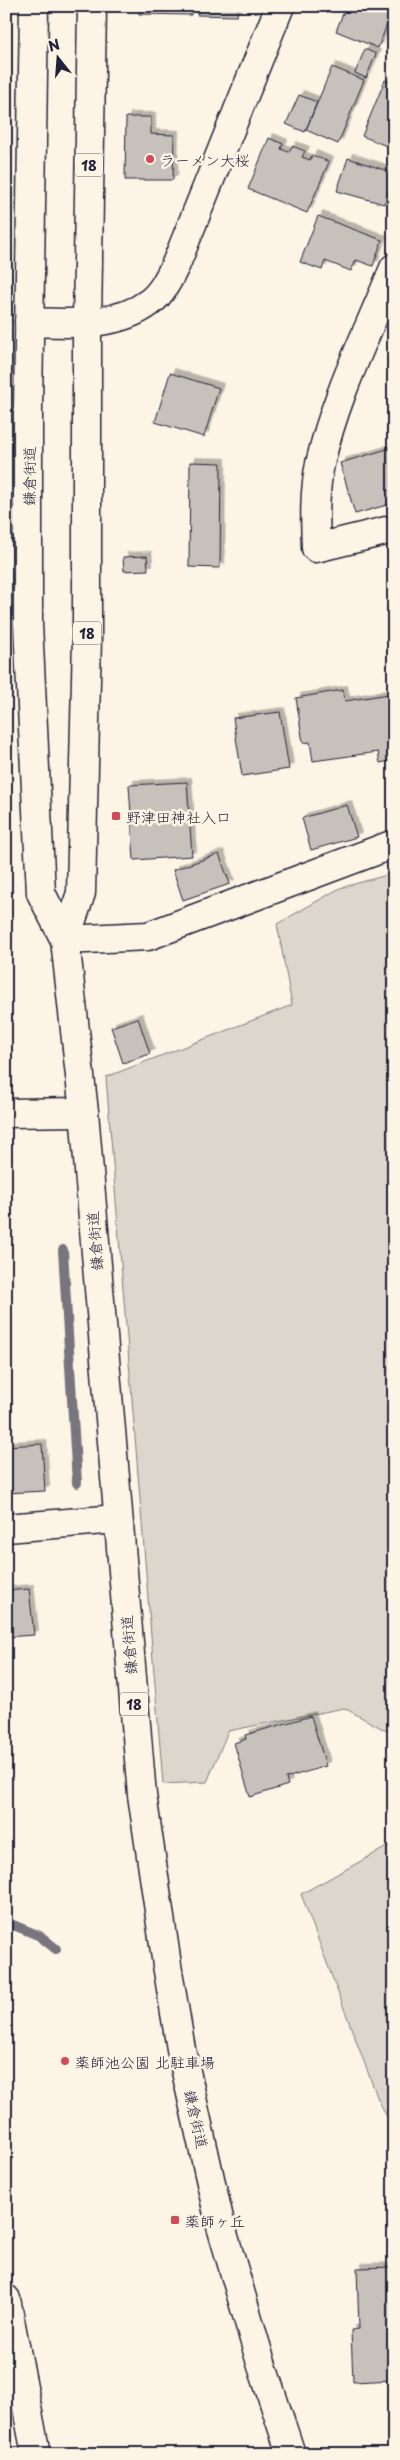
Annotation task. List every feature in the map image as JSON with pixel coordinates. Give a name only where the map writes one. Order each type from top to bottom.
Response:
[{"type":"main road","name":"鎌倉街道","points":[[34,6],[29,322],[28,624],[41,893],[65,940],[84,1112],[117,1519],[142,1795],[182,2048],[220,2223],[261,2363],[291,2454]]},
{"type":"main road","name":"鎌倉街道","points":[[65,940],[81,893],[87,637],[86,324],[92,6]]},
{"type":"main road","points":[[29,322],[86,324],[133,312],[151,302],[165,286],[176,264],[280,6]]},
{"type":"main road","points":[[394,268],[338,404],[320,465],[315,509],[316,548],[394,529]]},
{"type":"main road","points":[[65,940],[148,936],[394,844]]},
{"type":"main road","points":[[6,1113],[84,1112]]},
{"type":"main road","points":[[6,1528],[117,1519]]},
{"type":"main road","points":[[6,2299],[36,2454]]},
{"type":"shaded area","points":[[394,873],[394,1735],[344,1708],[228,1731],[207,1782],[163,1784],[106,1077],[292,1005],[277,924],[340,888]]},
{"type":"shaded area","points":[[394,1843],[394,2131],[378,2099],[301,1894]]},
{"type":"building","points":[[139,6],[191,6],[191,15],[139,14]]},
{"type":"building","points":[[197,6],[238,6],[237,16],[197,15]]},
{"type":"building","points":[[346,6],[394,6],[378,48],[336,31]]},
{"type":"building","points":[[365,49],[376,54],[366,78],[355,73]]},
{"type":"building","points":[[332,67],[364,80],[338,144],[306,130]]},
{"type":"building","points":[[385,80],[394,84],[394,149],[362,136]]},
{"type":"building","points":[[299,95],[317,102],[305,132],[286,124]]},
{"type":"building","points":[[126,117],[151,117],[151,134],[174,135],[173,180],[125,180]]},
{"type":"building","points":[[269,138],[283,144],[281,149],[289,152],[292,146],[305,151],[302,157],[310,160],[312,155],[329,162],[307,213],[248,189]]},
{"type":"building","points":[[348,158],[394,173],[394,185],[391,184],[384,204],[337,191]]},
{"type":"building","points":[[318,216],[382,240],[373,266],[356,260],[351,271],[325,261],[322,270],[300,262]]},
{"type":"building","points":[[170,373],[219,388],[204,437],[155,422]]},
{"type":"building","points":[[394,447],[394,503],[355,514],[340,463]]},
{"type":"building","points":[[190,462],[221,463],[220,568],[189,567]]},
{"type":"building","points":[[147,556],[148,570],[124,571],[123,557]]},
{"type":"building","points":[[343,690],[345,701],[389,694],[392,712],[394,712],[394,760],[380,763],[378,752],[313,761],[310,742],[303,743],[296,698]]},
{"type":"building","points":[[280,712],[289,769],[242,776],[233,718]]},
{"type":"building","points":[[187,782],[192,856],[134,860],[129,785]]},
{"type":"building","points":[[347,805],[357,837],[311,850],[302,818]]},
{"type":"building","points":[[219,854],[230,884],[183,900],[173,870]]},
{"type":"building","points":[[138,1018],[150,1054],[123,1063],[111,1027]]},
{"type":"building","points":[[42,1444],[45,1491],[6,1493],[6,1446]]},
{"type":"building","points":[[29,1589],[34,1635],[6,1637],[6,1591]]},
{"type":"building","points":[[311,1716],[326,1766],[286,1778],[288,1785],[250,1797],[234,1743],[246,1739],[245,1735]]},
{"type":"building","points":[[394,2267],[394,2380],[353,2382],[351,2330],[359,2329],[357,2268]]},
{"type":"waterway","points":[[63,1250],[77,1483]]},
{"type":"waterway","points":[[6,1922],[40,1936],[56,1949]]},
{"type":"place","name":"ラーメン大桜","points":[[150,159]]},
{"type":"place","name":"野津田神社入口","points":[[116,816]]},
{"type":"place","name":"薬師池公園 北駐車場","points":[[65,2061]]},
{"type":"place","name":"薬師ヶ丘","points":[[175,2220]]}]
